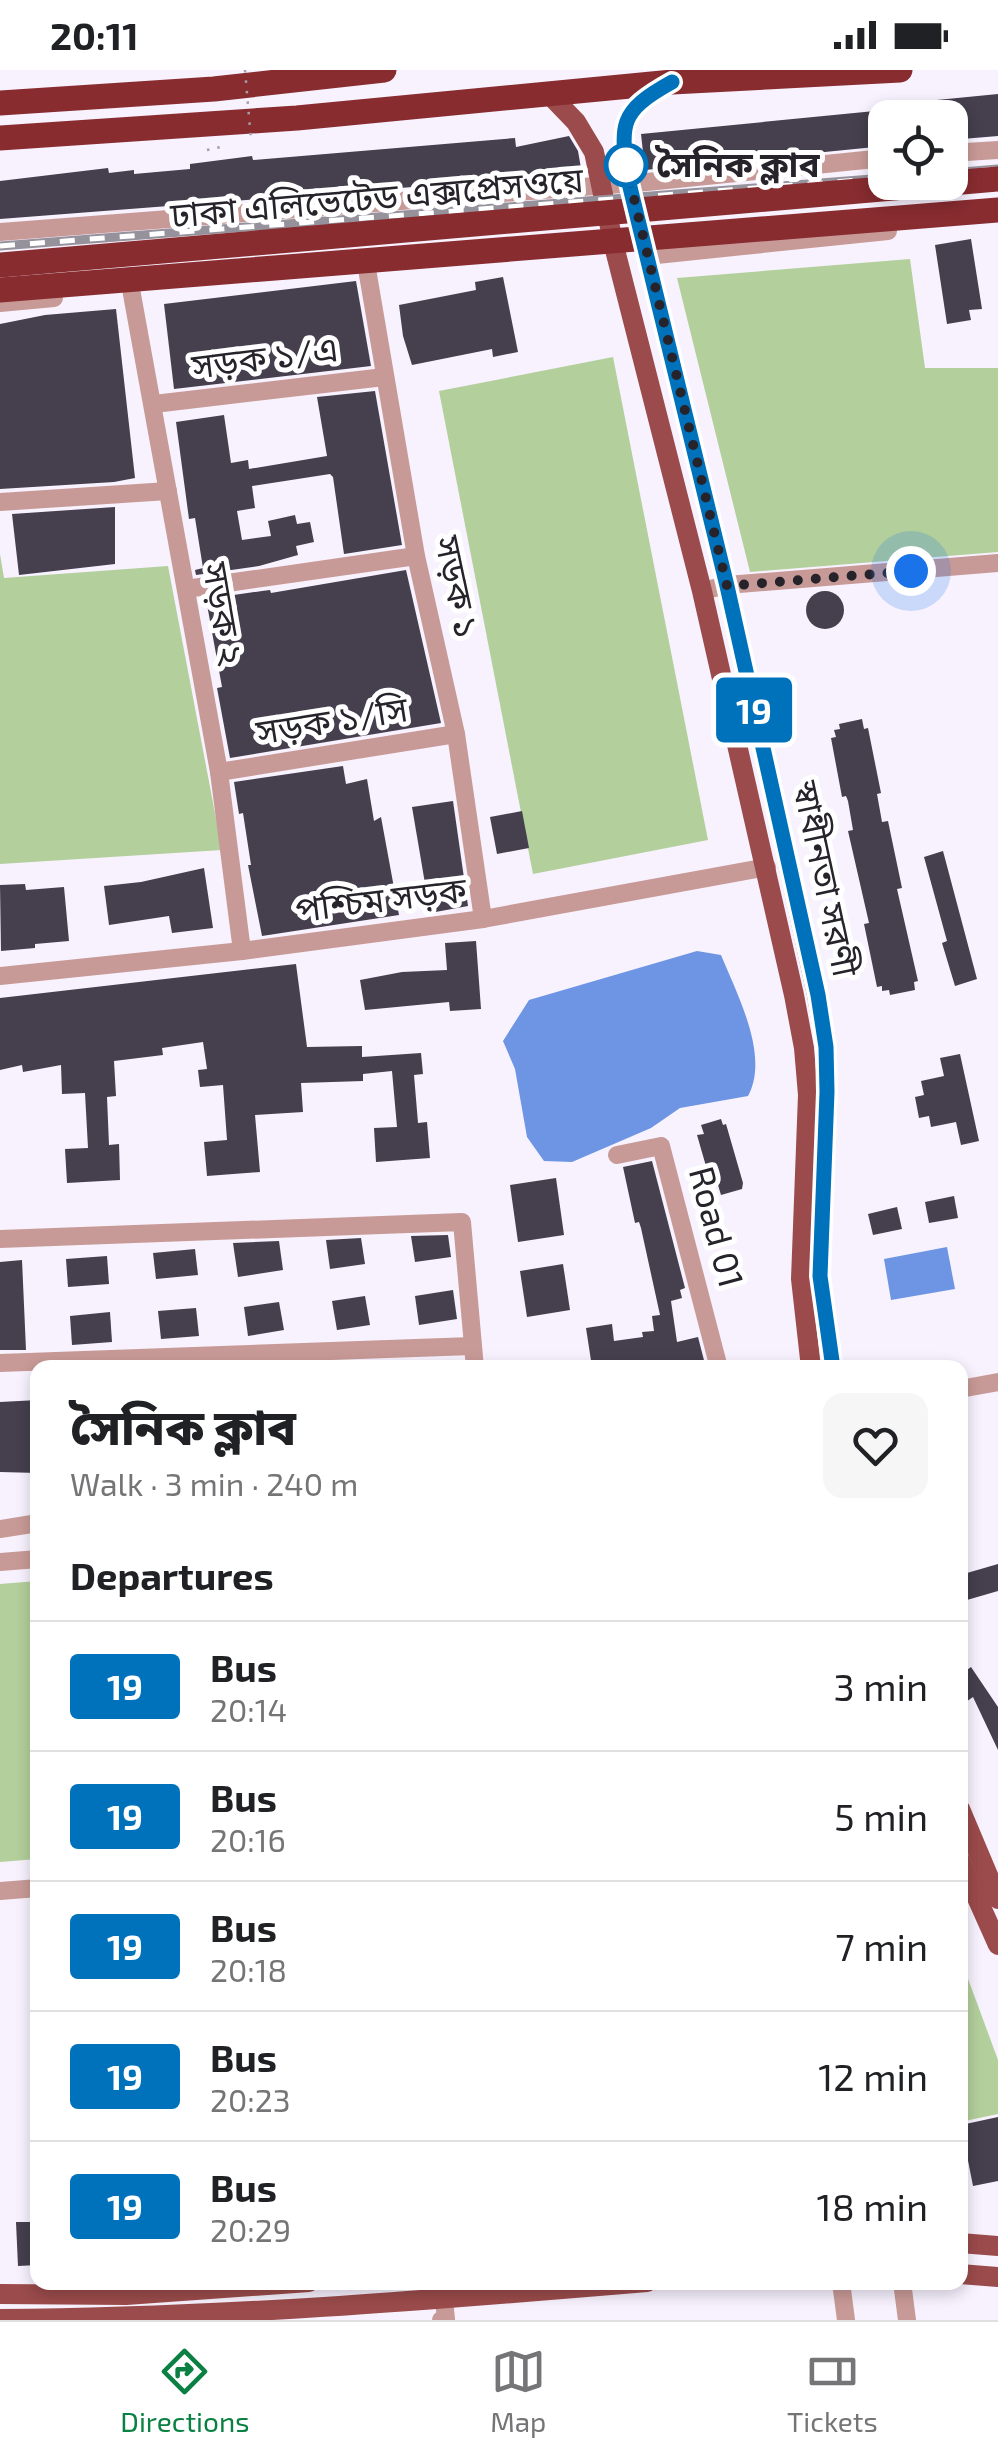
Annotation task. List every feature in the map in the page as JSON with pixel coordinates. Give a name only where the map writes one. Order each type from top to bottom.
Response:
[{"type":"highway","points":[[0,103],[214,88],[384,70]]},
{"type":"highway","points":[[0,138],[297,118],[672,82],[900,70]]},
{"type":"highway","name":"ঢাকা এলিভেটেড এক্সপ্রেসওয়ে","points":[[0,266],[998,179]]},
{"type":"highway","name":"ঢাকা এলিভেটেড এক্সপ্রেসওয়ে","points":[[0,290],[998,210]]},
{"type":"main road","name":"স্বাধীনতা সরণী","points":[[672,82],[648,96],[628,115],[623,143],[629,183],[727,586],[818,995],[826,1047],[827,1092],[820,1276],[832,1360]]},
{"type":"main road","name":"স্বাধীনতা সরণী","points":[[550,95],[586,136],[594,152],[614,246],[702,591],[804,1048],[808,1095],[801,1278],[810,1360]]},
{"type":"main road","points":[[968,1828],[998,1899]]},
{"type":"main road","points":[[968,1878],[998,1945]]},
{"type":"main road","points":[[968,2244],[998,2246]]},
{"type":"main road","points":[[968,2275],[998,2277]]},
{"type":"main road","points":[[0,2294],[126,2295],[196,2290]]},
{"type":"main road","points":[[0,2319],[104,2319],[301,2308],[444,2315],[502,2290]]},
{"type":"street","points":[[968,152],[998,150]]},
{"type":"street","points":[[0,232],[629,183],[868,160]]},
{"type":"street","points":[[0,304],[614,246],[645,250],[998,221]]},
{"type":"street","name":"সড়ক ১","points":[[367,269],[416,556],[456,734],[484,919]]},
{"type":"street","name":"সড়ক ২","points":[[131,290],[218,772],[242,951]]},
{"type":"street","name":"সড়ক ১/এ","points":[[154,404],[384,377]]},
{"type":"street","points":[[0,502],[168,491]]},
{"type":"street","points":[[186,589],[416,556]]},
{"type":"street","points":[[702,591],[998,563]]},
{"type":"street","name":"সড়ক ১/সি","points":[[218,772],[456,734]]},
{"type":"street","name":"পশ্চিম সড়ক","points":[[0,976],[242,951],[484,919],[766,867]]},
{"type":"street","name":"Road 01","points":[[617,1155],[661,1146],[717,1360]]},
{"type":"street","points":[[0,1238],[462,1222],[474,1360]]},
{"type":"street","points":[[83,1360],[472,1346]]},
{"type":"street","points":[[0,1363],[30,1362]]},
{"type":"street","points":[[968,1388],[998,1382]]},
{"type":"street","points":[[0,1528],[30,1524]]},
{"type":"street","points":[[0,1562],[30,1560]]},
{"type":"street","points":[[0,1891],[30,1889]]},
{"type":"street","points":[[842,2290],[846,2320]]},
{"type":"street","points":[[903,2290],[907,2320]]},
{"type":"street","points":[[266,2320],[301,2308]]},
{"type":"path","points":[[245,70],[251,140]]},
{"type":"green space","points":[[910,259],[925,368],[998,368],[998,552],[750,572],[677,278]]},
{"type":"green space","points":[[613,357],[708,840],[533,874],[439,391]]},
{"type":"green space","points":[[0,554],[4,578],[168,566],[222,850],[0,864]]},
{"type":"green space","points":[[30,1582],[30,1860],[0,1862],[0,1584]]},
{"type":"green space","points":[[968,1979],[998,2060],[998,2114],[968,2120]]},
{"type":"water","points":[[697,951],[721,955],[749,1025],[755,1063],[748,1096],[680,1108],[651,1128],[572,1162],[544,1161],[527,1137],[515,1069],[503,1041],[529,1000]]},
{"type":"water","points":[[947,1247],[955,1289],[891,1300],[884,1259]]},
{"type":"building","points":[[998,94],[998,136],[968,138],[968,100],[937,100]]},
{"type":"building","points":[[868,112],[868,148],[645,170],[641,134]]},
{"type":"building","points":[[569,136],[578,151],[582,174],[0,219],[0,181],[108,168],[109,173],[134,170],[134,174],[190,169],[190,164],[252,156],[253,160],[515,138],[516,147]]},
{"type":"building","points":[[971,239],[982,309],[969,310],[971,320],[947,324],[935,245]]},
{"type":"building","points":[[503,277],[518,352],[493,357],[492,349],[412,365],[399,305],[476,290],[475,282]]},
{"type":"building","points":[[356,281],[371,366],[174,389],[164,304]]},
{"type":"building","points":[[116,309],[135,478],[0,489],[0,324],[45,315]]},
{"type":"building","points":[[375,391],[402,545],[344,554],[330,474],[252,486],[255,508],[237,511],[242,540],[271,536],[268,521],[295,515],[297,524],[310,522],[314,542],[296,546],[298,555],[259,566],[196,575],[195,570],[203,568],[195,518],[189,519],[176,422],[224,415],[231,463],[248,460],[249,469],[327,456],[317,397]]},
{"type":"building","points":[[115,507],[115,564],[19,575],[12,514]]},
{"type":"building","points":[[406,570],[441,723],[230,758],[206,599],[270,590],[271,593]]},
{"type":"building","points":[[825,591],[839,596],[844,610],[839,624],[825,629],[811,624],[806,610],[811,596]]},
{"type":"building","points":[[862,719],[864,729],[868,728],[881,793],[877,794],[882,822],[888,821],[902,888],[897,889],[918,981],[914,982],[915,990],[890,995],[889,990],[877,987],[864,924],[869,923],[848,831],[853,830],[848,801],[846,796],[842,797],[831,738],[836,737],[834,730],[840,729],[839,724]]},
{"type":"building","points":[[343,766],[346,784],[367,779],[374,821],[381,817],[399,915],[262,936],[243,813],[239,814],[234,782]]},
{"type":"building","points":[[453,801],[468,906],[430,913],[412,807]]},
{"type":"building","points":[[522,811],[529,848],[497,854],[490,817]]},
{"type":"building","points":[[943,851],[977,979],[955,986],[924,857]]},
{"type":"building","points":[[204,868],[213,928],[172,933],[169,916],[109,925],[104,886]]},
{"type":"building","points":[[25,884],[26,890],[64,887],[69,941],[1,951],[0,885]]},
{"type":"building","points":[[476,941],[481,1009],[450,1011],[449,1002],[365,1010],[360,980],[402,972],[447,970],[445,943]]},
{"type":"building","points":[[296,964],[307,1047],[362,1046],[362,1057],[421,1053],[423,1074],[414,1075],[418,1123],[427,1122],[430,1158],[376,1162],[374,1128],[397,1127],[392,1071],[363,1074],[363,1081],[301,1083],[303,1112],[255,1115],[260,1172],[207,1176],[204,1142],[227,1140],[223,1085],[200,1087],[198,1070],[207,1069],[203,1042],[162,1048],[163,1055],[114,1061],[116,1096],[107,1097],[109,1145],[119,1144],[120,1180],[67,1183],[65,1149],[88,1148],[85,1093],[62,1094],[61,1065],[23,1072],[22,1065],[0,1070],[0,998]]},
{"type":"building","points":[[960,1054],[979,1141],[961,1145],[956,1122],[931,1127],[929,1116],[919,1118],[915,1097],[924,1095],[921,1081],[944,1076],[940,1058]]},
{"type":"building","points":[[721,1119],[726,1124],[743,1183],[742,1189],[721,1195],[718,1185],[712,1187],[697,1135],[704,1134],[701,1125]]},
{"type":"building","points":[[652,1161],[685,1288],[680,1290],[682,1298],[671,1301],[677,1342],[698,1337],[704,1360],[591,1360],[586,1328],[612,1324],[614,1341],[643,1337],[642,1332],[654,1331],[652,1316],[660,1315],[623,1167]]},
{"type":"building","points":[[556,1178],[564,1235],[518,1242],[510,1185]]},
{"type":"building","points":[[954,1196],[958,1218],[929,1223],[925,1202]]},
{"type":"building","points":[[897,1207],[902,1229],[873,1235],[868,1214]]},
{"type":"building","points":[[448,1235],[451,1257],[415,1262],[411,1236]]},
{"type":"building","points":[[361,1238],[365,1264],[330,1269],[326,1240]]},
{"type":"building","points":[[279,1241],[283,1270],[238,1277],[233,1243]]},
{"type":"building","points":[[195,1249],[198,1275],[156,1279],[153,1253]]},
{"type":"building","points":[[107,1256],[109,1284],[68,1287],[66,1259]]},
{"type":"building","points":[[22,1260],[26,1350],[0,1350],[0,1262]]},
{"type":"building","points":[[563,1264],[570,1310],[527,1317],[520,1271]]},
{"type":"building","points":[[453,1290],[457,1319],[419,1325],[415,1296]]},
{"type":"building","points":[[365,1296],[370,1325],[337,1330],[332,1301]]},
{"type":"building","points":[[279,1302],[284,1330],[248,1336],[244,1307]]},
{"type":"building","points":[[196,1308],[199,1336],[161,1339],[158,1311]]},
{"type":"building","points":[[110,1312],[112,1342],[72,1345],[70,1316]]},
{"type":"building","points":[[30,1400],[30,1473],[0,1472],[0,1402]]},
{"type":"building","points":[[998,1564],[998,1591],[968,1600],[968,1573]]},
{"type":"building","points":[[971,1667],[998,1707],[998,1750],[973,1697],[968,1700]]},
{"type":"building","points":[[998,2117],[998,2181],[973,2186],[968,2123]]},
{"type":"building","points":[[16,2222],[30,2222],[30,2265],[18,2266]]},
{"type":"tram line","points":[[0,263],[998,185]]},
{"type":"railway","points":[[968,172],[998,169]]},
{"type":"railway","points":[[0,246],[868,179]]},
{"type":"bus line","name":"19","points":[[672,82],[637,104],[628,115],[623,143],[629,183],[727,586],[818,995],[826,1047],[827,1092],[820,1276],[832,1360]]},
{"type":"place","name":"সৈনিক ক্লাব","points":[[626,165]]},
{"type":"route","points":[[626,165],[727,586],[911,571]]}]
